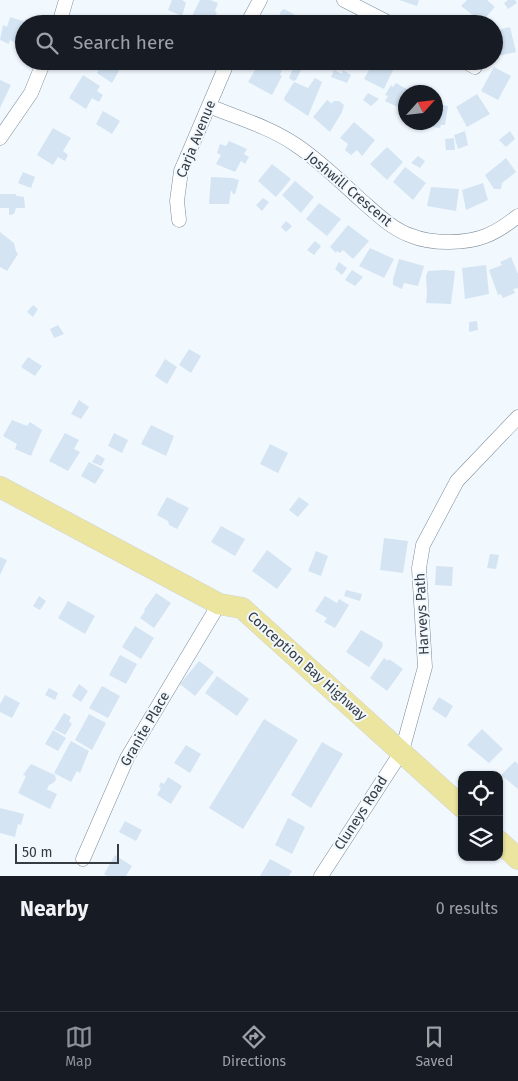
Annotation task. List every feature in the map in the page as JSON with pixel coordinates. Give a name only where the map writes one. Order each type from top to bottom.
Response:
[{"type":"main road","name":"Conception Bay Highway","points":[[0,487],[218,604],[242,608],[458,803]]},
{"type":"main road","points":[[503,845],[518,859]]},
{"type":"street","points":[[62,15],[66,0]]},
{"type":"street","points":[[252,15],[260,0]]},
{"type":"street","points":[[344,0],[373,15]]},
{"type":"street","points":[[0,138],[31,93],[40,70]]},
{"type":"street","name":"Carja Avenue","points":[[179,220],[176,201],[182,171],[224,70]]},
{"type":"street","name":"Joshwill Crescent","points":[[209,106],[261,127],[296,145],[375,213],[411,236],[441,242],[474,240],[496,233],[518,216]]},
{"type":"street","name":"Harveys Path","points":[[402,751],[425,666],[419,568],[423,545],[457,481],[518,417]]},
{"type":"street","name":"Granite Place","points":[[83,859],[127,758],[218,604]]},
{"type":"street","name":"Cluneys Road","points":[[321,876],[402,751]]},
{"type":"building","points":[[172,0],[182,0],[186,3],[182,15],[168,10]]},
{"type":"building","points":[[200,0],[210,0],[218,3],[216,15],[192,15]]},
{"type":"building","points":[[399,0],[419,0],[417,6]]},
{"type":"building","points":[[467,0],[487,0],[495,7],[488,15],[473,15],[461,6]]},
{"type":"building","points":[[508,0],[515,0],[517,3],[508,9],[504,3]]},
{"type":"building","points":[[284,9],[296,15],[279,15]]},
{"type":"building","points":[[10,17],[15,19],[15,42],[10,40],[9,44],[0,40],[3,25],[7,27]]},
{"type":"building","points":[[510,27],[516,52],[503,55],[503,29]]},
{"type":"building","points":[[99,70],[119,70],[112,83],[97,73]]},
{"type":"building","points":[[255,70],[282,70],[280,75],[282,76],[272,95],[248,82]]},
{"type":"building","points":[[292,70],[301,70],[296,80],[293,81],[289,78]]},
{"type":"building","points":[[334,70],[342,74],[343,70],[351,75],[347,83],[331,77]]},
{"type":"building","points":[[369,70],[393,70],[384,89],[364,79]]},
{"type":"building","points":[[492,70],[500,70],[511,76],[498,100],[481,91]]},
{"type":"building","points":[[83,75],[100,86],[97,91],[103,95],[99,102],[92,98],[86,109],[69,98]]},
{"type":"building","points":[[315,78],[322,82],[308,116],[285,101],[284,98],[294,82],[308,88]]},
{"type":"building","points":[[0,80],[11,85],[0,108]]},
{"type":"building","points":[[396,83],[400,85],[398,85],[398,107],[385,101],[388,96],[385,95],[391,85],[393,87]]},
{"type":"building","points":[[368,93],[379,99],[371,106],[363,100]]},
{"type":"building","points":[[477,94],[490,114],[467,127],[456,107]]},
{"type":"building","points":[[327,100],[336,106],[332,103],[334,101],[339,101],[344,105],[330,132],[313,117]]},
{"type":"building","points":[[443,105],[448,106],[445,125],[443,125]]},
{"type":"building","points":[[103,111],[120,121],[112,134],[96,124]]},
{"type":"building","points":[[354,122],[375,140],[362,156],[357,150],[351,155],[345,150],[348,144],[340,138]]},
{"type":"building","points":[[53,128],[71,138],[63,151],[68,155],[65,161],[58,157],[53,165],[37,155]]},
{"type":"building","points":[[465,131],[468,145],[458,149],[454,135]]},
{"type":"building","points":[[510,131],[515,139],[506,147],[499,140]]},
{"type":"building","points":[[454,138],[455,150],[446,150],[445,139]]},
{"type":"building","points":[[229,141],[247,149],[244,154],[249,157],[245,164],[241,161],[235,172],[216,164],[221,155],[217,153],[220,144],[226,146]]},
{"type":"building","points":[[387,147],[403,162],[387,180],[370,164]]},
{"type":"building","points":[[418,156],[425,161],[420,168],[411,163]]},
{"type":"building","points":[[506,158],[516,172],[502,183],[501,189],[494,189],[485,175]]},
{"type":"building","points":[[272,164],[291,179],[276,197],[258,181]]},
{"type":"building","points":[[405,167],[426,183],[413,200],[393,182]]},
{"type":"building","points":[[23,172],[35,177],[31,188],[18,183]]},
{"type":"building","points":[[211,177],[239,180],[235,194],[231,190],[229,204],[209,204]]},
{"type":"building","points":[[295,181],[314,197],[301,213],[282,195]]},
{"type":"building","points":[[483,183],[488,200],[466,210],[462,190]]},
{"type":"building","points":[[431,187],[459,189],[456,211],[427,206]]},
{"type":"building","points":[[0,194],[15,194],[24,197],[25,208],[16,208],[14,214],[9,215],[9,208],[0,208]]},
{"type":"building","points":[[263,198],[269,202],[262,211],[256,205]]},
{"type":"building","points":[[319,203],[341,219],[327,236],[306,219]]},
{"type":"building","points":[[286,221],[292,226],[286,232],[281,227]]},
{"type":"building","points":[[348,225],[369,241],[353,259],[343,250],[340,253],[337,251],[336,253],[330,247]]},
{"type":"building","points":[[0,232],[14,243],[18,254],[7,271],[0,267]]},
{"type":"building","points":[[315,241],[321,246],[314,255],[307,250]]},
{"type":"building","points":[[370,248],[394,259],[384,278],[359,266]]},
{"type":"building","points":[[511,257],[518,274],[518,288],[513,289],[515,293],[503,298],[501,294],[498,295],[489,270],[502,265],[500,262]]},
{"type":"building","points":[[399,259],[424,266],[418,286],[404,283],[402,289],[393,285]]},
{"type":"building","points":[[339,262],[347,268],[342,275],[335,269]]},
{"type":"building","points":[[486,265],[489,294],[465,299],[462,268]]},
{"type":"building","points":[[352,270],[363,277],[355,286],[345,280]]},
{"type":"building","points":[[428,271],[455,271],[451,304],[426,303],[426,276]]},
{"type":"building","points":[[33,305],[38,309],[33,317],[27,312]]},
{"type":"building","points":[[477,321],[478,330],[469,332],[469,322]]},
{"type":"building","points":[[58,325],[64,334],[54,338],[50,329]]},
{"type":"building","points":[[189,349],[201,356],[191,373],[179,365]]},
{"type":"building","points":[[28,357],[42,366],[35,376],[21,367]]},
{"type":"building","points":[[165,359],[177,367],[167,384],[155,376]]},
{"type":"building","points":[[79,400],[89,407],[81,419],[71,414]]},
{"type":"building","points":[[12,420],[27,426],[30,422],[42,430],[31,456],[15,449],[17,444],[3,436]]},
{"type":"building","points":[[151,425],[174,436],[166,456],[141,444]]},
{"type":"building","points":[[65,433],[79,440],[74,449],[80,452],[68,471],[49,461]]},
{"type":"building","points":[[114,433],[128,440],[122,453],[108,446]]},
{"type":"building","points":[[270,444],[288,453],[278,473],[260,464]]},
{"type":"building","points":[[97,454],[105,459],[101,466],[92,462]]},
{"type":"building","points":[[89,462],[104,470],[95,484],[81,476]]},
{"type":"building","points":[[167,497],[189,508],[177,529],[157,515]]},
{"type":"building","points":[[299,497],[309,504],[298,517],[289,510]]},
{"type":"building","points":[[221,526],[245,539],[235,556],[211,542]]},
{"type":"building","points":[[384,538],[408,541],[403,573],[380,570]]},
{"type":"building","points":[[267,550],[292,569],[277,589],[252,571]]},
{"type":"building","points":[[316,551],[328,556],[321,576],[308,571]]},
{"type":"building","points":[[490,554],[499,555],[496,569],[487,568]]},
{"type":"building","points":[[0,557],[7,560],[0,575]]},
{"type":"building","points":[[436,566],[453,567],[452,586],[435,585]]},
{"type":"building","points":[[346,590],[362,594],[360,601],[344,596]]},
{"type":"building","points":[[156,593],[171,603],[154,628],[140,618]]},
{"type":"building","points":[[39,596],[46,601],[40,610],[33,606]]},
{"type":"building","points":[[325,596],[337,603],[339,599],[349,605],[335,628],[324,622],[327,618],[315,611]]},
{"type":"building","points":[[68,601],[95,616],[85,634],[58,618]]},
{"type":"building","points":[[135,626],[154,638],[141,659],[122,647]]},
{"type":"building","points":[[361,630],[382,642],[383,646],[369,667],[346,652]]},
{"type":"building","points":[[120,655],[137,664],[126,684],[109,675]]},
{"type":"building","points":[[384,658],[388,661],[389,659],[403,669],[387,691],[370,678]]},
{"type":"building","points":[[199,661],[214,672],[195,696],[180,684]]},
{"type":"building","points":[[217,676],[249,699],[237,716],[205,693]]},
{"type":"building","points":[[79,684],[88,691],[81,702],[72,696]]},
{"type":"building","points":[[102,686],[120,696],[108,718],[89,708]]},
{"type":"building","points":[[49,688],[58,693],[55,700],[45,695]]},
{"type":"building","points":[[5,695],[20,703],[12,718],[0,712],[0,704]]},
{"type":"building","points":[[439,697],[453,706],[446,718],[432,709]]},
{"type":"building","points":[[64,713],[71,717],[69,721],[72,724],[65,735],[54,729]]},
{"type":"building","points":[[89,714],[106,723],[92,750],[75,740]]},
{"type":"building","points":[[264,719],[298,740],[243,829],[209,808]]},
{"type":"building","points":[[482,729],[503,749],[489,763],[467,745]]},
{"type":"building","points":[[53,730],[66,738],[58,751],[45,744]]},
{"type":"building","points":[[71,741],[89,751],[80,773],[77,771],[71,782],[54,773]]},
{"type":"building","points":[[322,742],[343,754],[311,808],[291,795]]},
{"type":"building","points":[[186,745],[201,754],[190,773],[174,763]]},
{"type":"building","points":[[515,761],[518,764],[518,789],[503,777],[503,773]]},
{"type":"building","points":[[31,764],[55,775],[56,780],[47,789],[44,788],[57,794],[50,809],[18,793],[26,776],[23,775]]},
{"type":"building","points":[[168,777],[182,786],[171,804],[157,795],[161,788],[159,787],[161,782],[164,784]]},
{"type":"building","points":[[0,808],[24,814],[21,825],[18,824],[15,837],[0,833]]},
{"type":"building","points":[[288,818],[305,827],[292,854],[275,845]]},
{"type":"building","points":[[125,821],[142,830],[136,841],[119,832]]},
{"type":"building","points":[[115,855],[132,866],[126,876],[107,876],[104,874]]},
{"type":"building","points":[[270,859],[292,871],[289,876],[260,876]]}]
